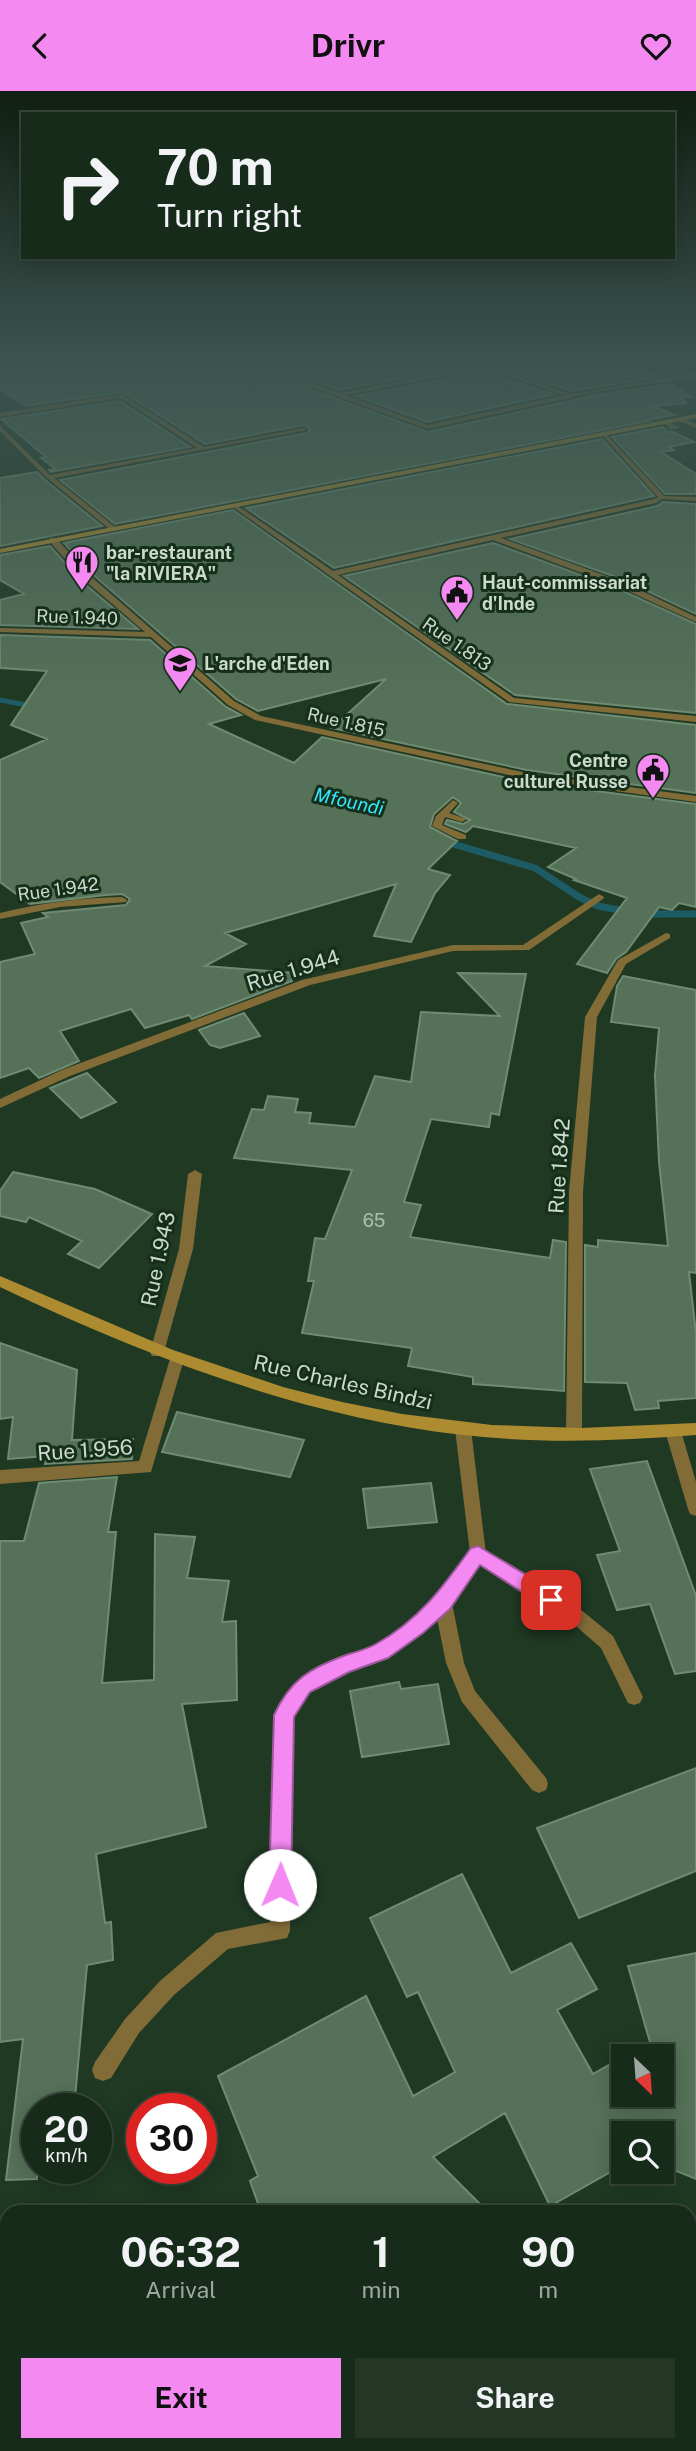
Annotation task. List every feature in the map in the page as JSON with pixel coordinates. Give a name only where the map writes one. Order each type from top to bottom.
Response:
[{"type":"street","points":[[49,477],[59,475]]},
{"type":"street","points":[[0,551],[392,475]]},
{"type":"street","points":[[642,475],[662,497]]},
{"type":"street","points":[[49,477],[112,529]]},
{"type":"street","points":[[331,574],[656,501],[662,497],[696,499]]},
{"type":"street","name":"Rue 1.813","points":[[233,505],[512,700],[696,719]]},
{"type":"street","points":[[494,538],[620,584],[696,620]]},
{"type":"street","name":"Rue 1.815","points":[[53,540],[85,576],[231,703],[258,718],[527,776],[696,799]]},
{"type":"street","name":"Rue 1.940","points":[[0,630],[153,635]]},
{"type":"street","points":[[453,803],[443,814],[438,826],[462,837]]},
{"type":"street","points":[[443,814],[462,819]]},
{"type":"street","name":"Rue 1.944","points":[[0,1104],[66,1073],[306,982],[453,948],[525,948],[599,897]]},
{"type":"street","name":"Rue 1.942","points":[[0,916],[56,904],[122,900]]},
{"type":"street","name":"Rue 1.842","points":[[574,1433],[576,1192],[591,1017],[622,962],[666,936]]},
{"type":"street","name":"Rue 1.943","points":[[157,1352],[186,1249],[195,1174]]},
{"type":"street","name":"Rue Charles Bindzi","points":[[0,1282],[157,1352],[208,1371],[341,1406],[463,1429],[574,1433],[696,1429]]},
{"type":"street","name":"Rue 1.956","points":[[0,1477],[145,1467],[177,1359]]},
{"type":"street","points":[[103,2070],[132,2026],[167,1988],[223,1940],[280,1931],[284,1715],[303,1686],[343,1665],[381,1652],[416,1627],[443,1603],[478,1554],[463,1429]]},
{"type":"street","points":[[673,1431],[696,1509]]},
{"type":"street","points":[[478,1554],[518,1581],[568,1609],[607,1642],[634,1697]]},
{"type":"street","points":[[443,1603],[455,1663],[468,1696],[539,1784]]},
{"type":"building","points":[[40,475],[102,526],[0,546],[0,478]]},
{"type":"building","points":[[86,475],[368,475],[115,524],[60,480]]},
{"type":"building","points":[[416,475],[635,475],[654,496],[334,568],[246,508]]},
{"type":"building","points":[[647,475],[696,475],[696,494],[665,494]]},
{"type":"building","points":[[663,502],[696,504],[696,614],[624,580],[510,539],[657,506]]},
{"type":"building","points":[[233,510],[507,704],[696,725],[696,793],[527,770],[332,728],[386,679],[258,711],[236,699],[90,572],[64,543]]},
{"type":"building","points":[[493,543],[616,588],[696,624],[696,713],[515,695],[344,576]]},
{"type":"building","points":[[50,546],[80,580],[138,629],[0,625],[0,600],[24,594],[0,580],[0,555]]},
{"type":"building","points":[[0,635],[150,640],[226,707],[241,715],[209,724],[294,763],[322,737],[526,782],[696,804],[696,907],[679,903],[672,910],[659,907],[607,973],[577,964],[627,898],[574,880],[576,879],[548,867],[576,848],[473,826],[466,832],[445,824],[447,820],[463,824],[470,820],[454,812],[461,803],[453,797],[434,814],[430,827],[457,841],[428,869],[450,875],[435,893],[411,942],[374,936],[396,884],[225,933],[246,944],[205,966],[294,973],[292,981],[192,1019],[189,1015],[145,1028],[131,1009],[60,1031],[79,1061],[39,1078],[29,1068],[0,1078],[0,962],[35,954],[21,923],[48,917],[43,913],[126,905],[130,899],[122,894],[30,904],[0,882],[0,760],[47,739],[11,725],[47,671],[0,668]]},
{"type":"building","points":[[458,973],[526,974],[499,1115],[491,1113],[489,1127],[431,1119],[404,1202],[421,1205],[410,1237],[550,1258],[553,1240],[566,1242],[564,1391],[473,1384],[473,1377],[408,1366],[412,1348],[302,1333],[314,1281],[308,1281],[315,1238],[325,1239],[352,1170],[234,1158],[252,1109],[264,1110],[268,1096],[298,1099],[295,1112],[311,1113],[309,1123],[355,1127],[375,1076],[411,1082],[421,1012],[500,1016]]},
{"type":"building","points":[[623,976],[696,990],[696,1273],[689,1272],[696,1333],[696,1398],[658,1401],[659,1408],[635,1410],[627,1383],[585,1382],[585,1245],[598,1247],[598,1240],[668,1246],[659,1162],[655,1076],[659,1028],[611,1022],[617,986]]},
{"type":"building","points":[[244,1013],[260,1036],[220,1048],[210,1045],[199,1030]]},
{"type":"building","points":[[87,1073],[116,1102],[81,1118],[50,1088]]},
{"type":"building","points":[[13,1172],[95,1189],[152,1214],[99,1268],[68,1254],[82,1241],[29,1217],[26,1222],[0,1216],[0,1191]]},
{"type":"building","points":[[0,1343],[77,1370],[72,1440],[133,1439],[132,1459],[45,1464],[47,1456],[8,1459],[13,1417],[0,1419]]},
{"type":"building","points":[[177,1412],[304,1440],[290,1477],[162,1452]]},
{"type":"building","points":[[647,1461],[696,1596],[696,1671],[675,1674],[650,1604],[617,1610],[597,1555],[620,1551],[590,1469]]},
{"type":"building","points":[[117,1477],[108,1532],[116,1532],[102,1683],[154,1680],[155,1534],[195,1537],[187,1578],[229,1581],[222,1622],[236,1621],[237,1700],[182,1704],[206,1827],[96,1854],[105,1923],[111,1922],[113,1960],[87,1965],[75,2093],[21,2093],[21,2180],[6,2180],[23,2039],[0,2042],[0,1541],[24,1541],[39,1483]]},
{"type":"building","points":[[431,1483],[437,1522],[368,1528],[363,1489]]},
{"type":"building","points":[[399,1682],[401,1689],[438,1684],[449,1744],[362,1757],[350,1691]]},
{"type":"building","points":[[696,1768],[696,1871],[579,1918],[537,1828]]},
{"type":"building","points":[[462,1874],[511,1973],[571,1943],[597,1989],[557,2010],[593,2074],[611,2064],[611,2107],[674,2107],[674,2044],[651,2044],[628,1966],[696,1953],[696,2179],[674,2170],[674,2121],[611,2121],[611,2172],[550,2205],[505,2113],[433,2157],[481,2205],[259,2205],[250,2181],[258,2176],[218,2076],[366,1996],[413,2096],[455,2072],[418,1992],[407,1997],[370,1918]]},
{"type":"waterway","name":"Mfoundi","points":[[0,700],[37,707]]},
{"type":"waterway","name":"Mfoundi","points":[[443,841],[535,868],[579,897],[598,906],[640,914],[696,914]]},
{"type":"place","name":"bar-restaurant \"la RIVIERA\"","points":[[82,592]]},
{"type":"place","name":"Haut-commissariat d'Inde","points":[[457,622]]},
{"type":"place","name":"L'arche d'Eden","points":[[180,693]]},
{"type":"place","name":"Centre culturel Russe","points":[[653,800]]},
{"type":"route","points":[[280,1885],[284,1715],[303,1686],[343,1665],[381,1652],[416,1627],[443,1603],[478,1554],[551,1600]]}]
